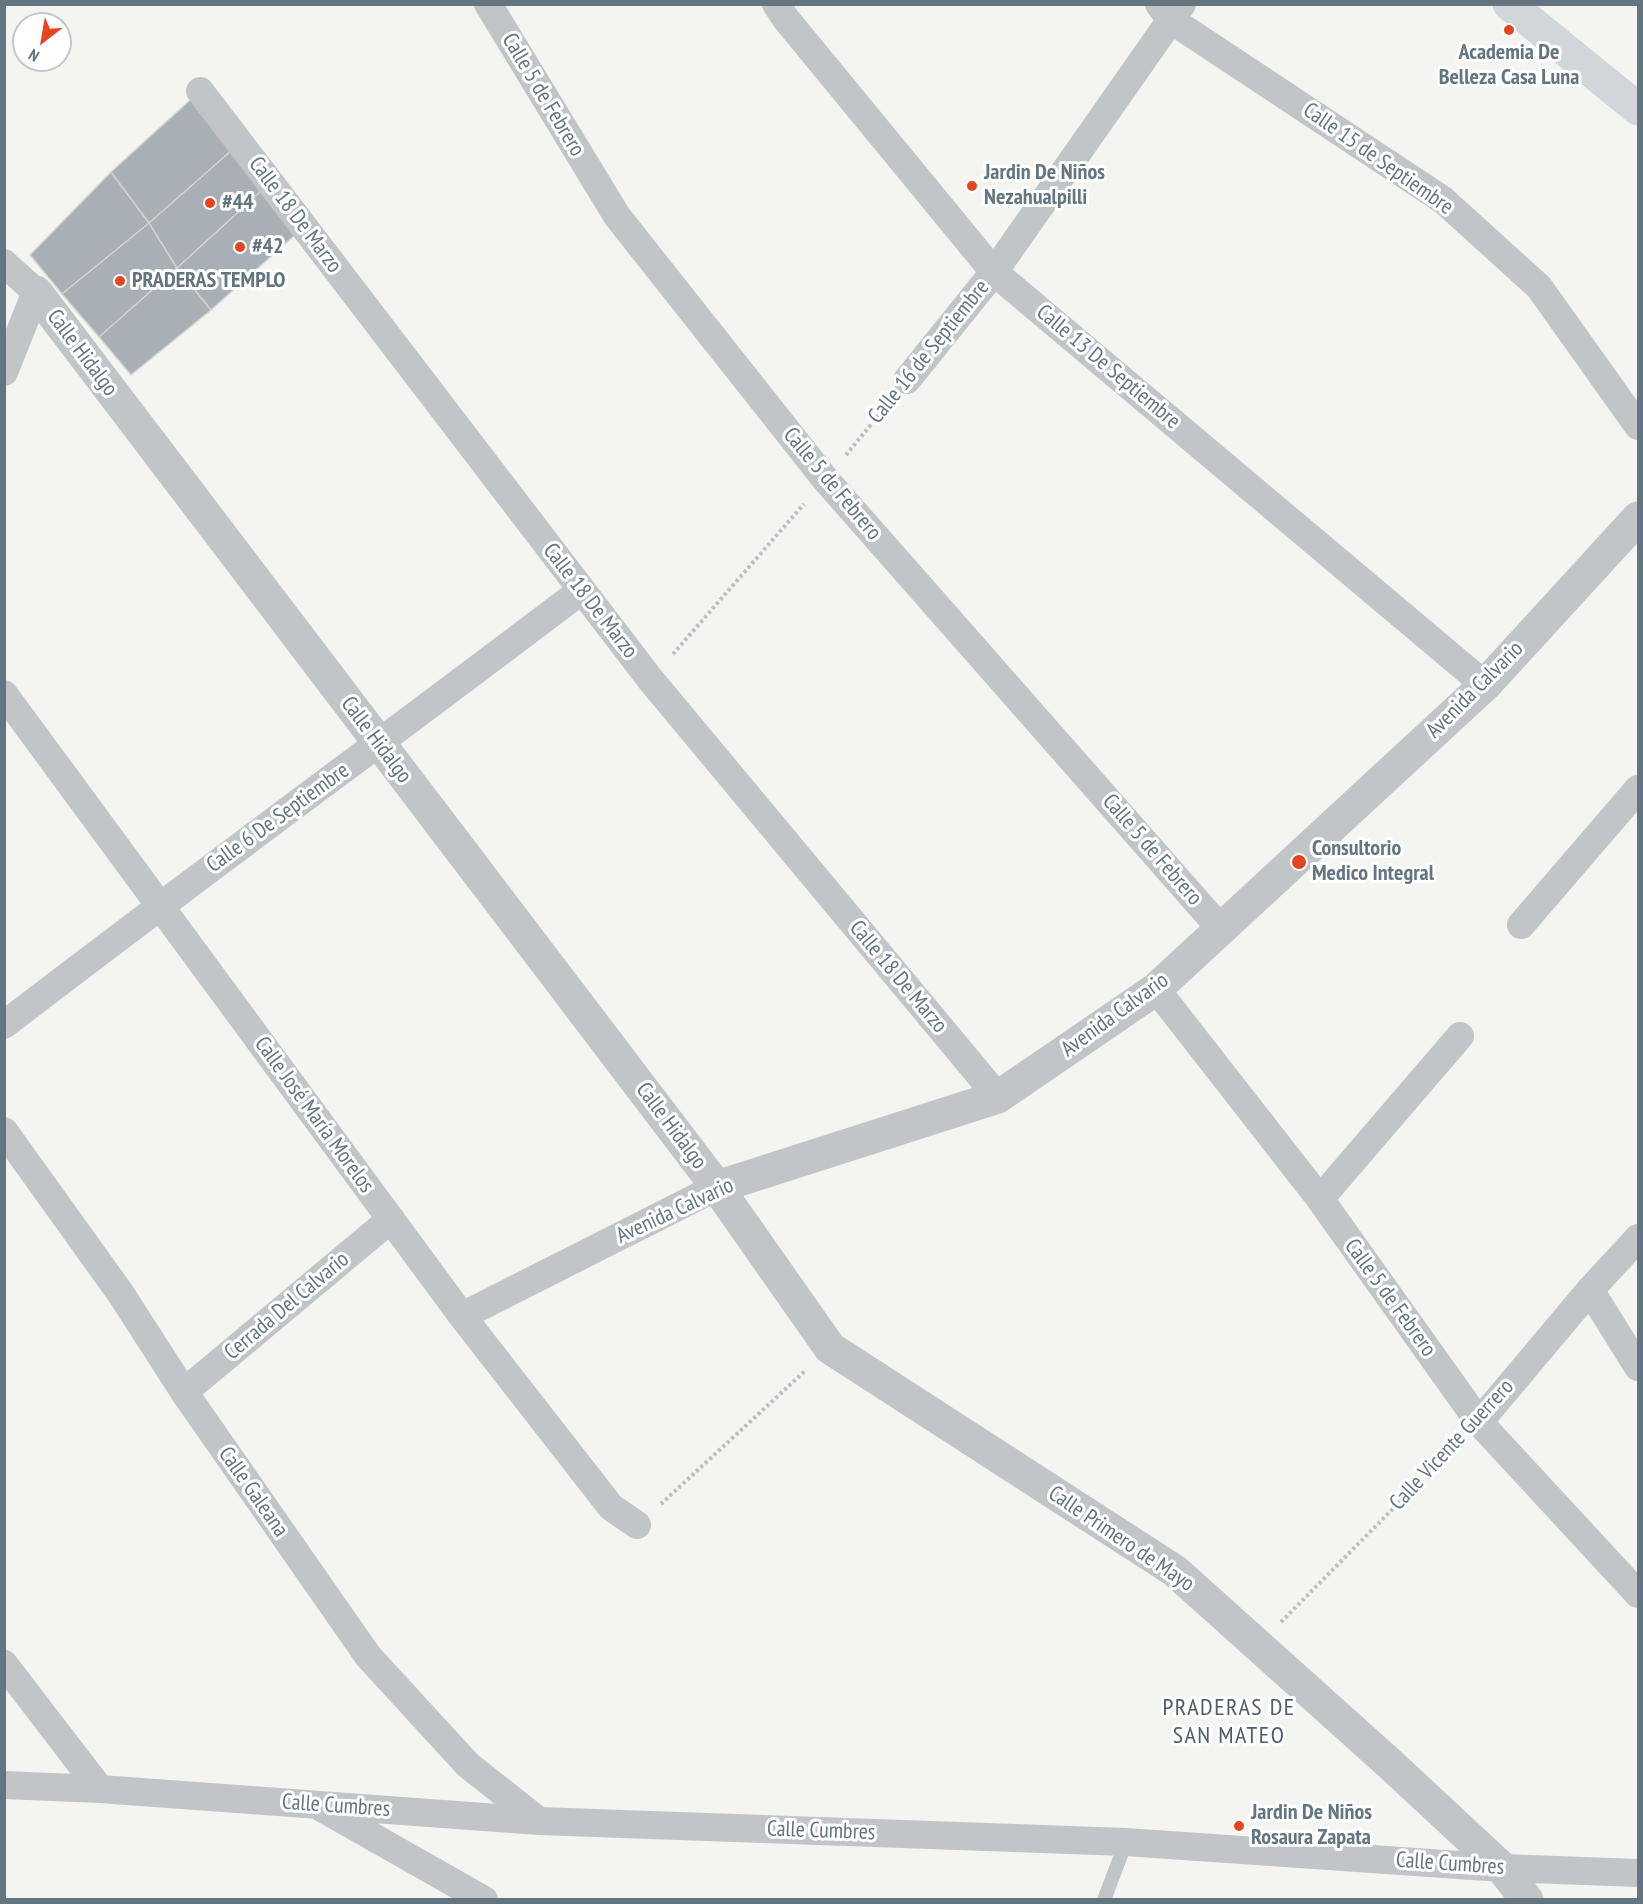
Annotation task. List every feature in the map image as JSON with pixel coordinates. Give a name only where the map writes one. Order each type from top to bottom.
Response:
[{"type":"main road","points":[[1509,4],[1638,109]]},
{"type":"street","name":"Calle 5 de Febrero","points":[[488,4],[617,216],[826,480],[1221,930]]},
{"type":"street","name":"Calle 13 De Septiembre","points":[[776,4],[793,28],[994,272],[1485,685]]},
{"type":"street","name":"Calle 16 de Septiembre","points":[[907,380],[994,272],[1171,10]]},
{"type":"street","name":"Calle 15 de Septiembre","points":[[1171,10],[1443,200],[1539,287],[1638,426]]},
{"type":"street","name":"Calle 18 De Marzo","points":[[200,91],[650,679],[998,1097]]},
{"type":"street","points":[[4,263],[36,292],[4,372]]},
{"type":"street","name":"Calle Hidalgo","points":[[36,292],[717,1187]]},
{"type":"street","name":"Avenida Calvario","points":[[462,1316],[717,1187],[998,1097],[1156,989],[1485,685],[1638,518]]},
{"type":"street","name":"Calle 6 De Septiembre","points":[[4,1025],[159,906],[379,744],[582,590]]},
{"type":"street","name":"Calle José María Morelos","points":[[4,694],[462,1316],[611,1507],[637,1525]]},
{"type":"street","points":[[1521,925],[1638,789]]},
{"type":"street","name":"Calle 5 de Febrero","points":[[1156,989],[1320,1199],[1479,1422],[1638,1594]]},
{"type":"street","points":[[1320,1199],[1460,1036]]},
{"type":"street","name":"Calle Galeana","points":[[4,1131],[121,1294],[184,1392],[368,1656],[468,1765],[538,1821]]},
{"type":"street","name":"Calle Primero de Mayo","points":[[717,1187],[830,1348],[1175,1571],[1502,1868],[1527,1899]]},
{"type":"street","name":"Cerrada Del Calvario","points":[[184,1392],[391,1219]]},
{"type":"street","name":"Calle Vicente Guerrero","points":[[1479,1422],[1590,1290],[1638,1238]]},
{"type":"street","points":[[1590,1290],[1638,1366]]},
{"type":"street","points":[[4,1664],[100,1789]]},
{"type":"street","name":"Calle Cumbres","points":[[4,1785],[100,1789],[538,1821],[1126,1842],[1502,1868],[1638,1873]]},
{"type":"street","points":[[315,1804],[484,1899]]},
{"type":"lane","points":[[1104,1899],[1126,1842]]},
{"type":"path","name":"Calle 16 de Septiembre","points":[[650,679],[826,480],[907,380]]},
{"type":"path","points":[[637,1525],[830,1348]]},
{"type":"path","name":"Calle Vicente Guerrero","points":[[1258,1645],[1479,1422]]},
{"type":"building","points":[[200,91],[240,143],[149,223],[111,172]]},
{"type":"building","name":"#44","points":[[240,143],[270,183],[177,268],[149,223]]},
{"type":"building","points":[[111,172],[149,223],[62,294],[30,255]]},
{"type":"building","name":"#42","points":[[270,183],[304,227],[211,310],[177,268]]},
{"type":"building","name":"PRADERAS TEMPLO","points":[[149,223],[177,268],[99,337],[62,294]]},
{"type":"building","points":[[177,268],[211,310],[131,375],[99,337]]},
{"type":"place","name":"Academia De Belleza Casa Luna","points":[[1509,30]]},
{"type":"place","name":"Jardin De Niños Nezahualpilli","points":[[972,186]]},
{"type":"place","name":"#44","points":[[210,203]]},
{"type":"place","name":"#42","points":[[240,247]]},
{"type":"place","name":"PRADERAS TEMPLO","points":[[120,281]]},
{"type":"place","name":"Consultorio Medico Integral","points":[[1299,862]]},
{"type":"place","name":"Jardin De Niños Rosaura Zapata","points":[[1239,1826]]},
{"type":"district","name":"PRADERAS DE SAN MATEO","points":[[1229,1722]]}]
